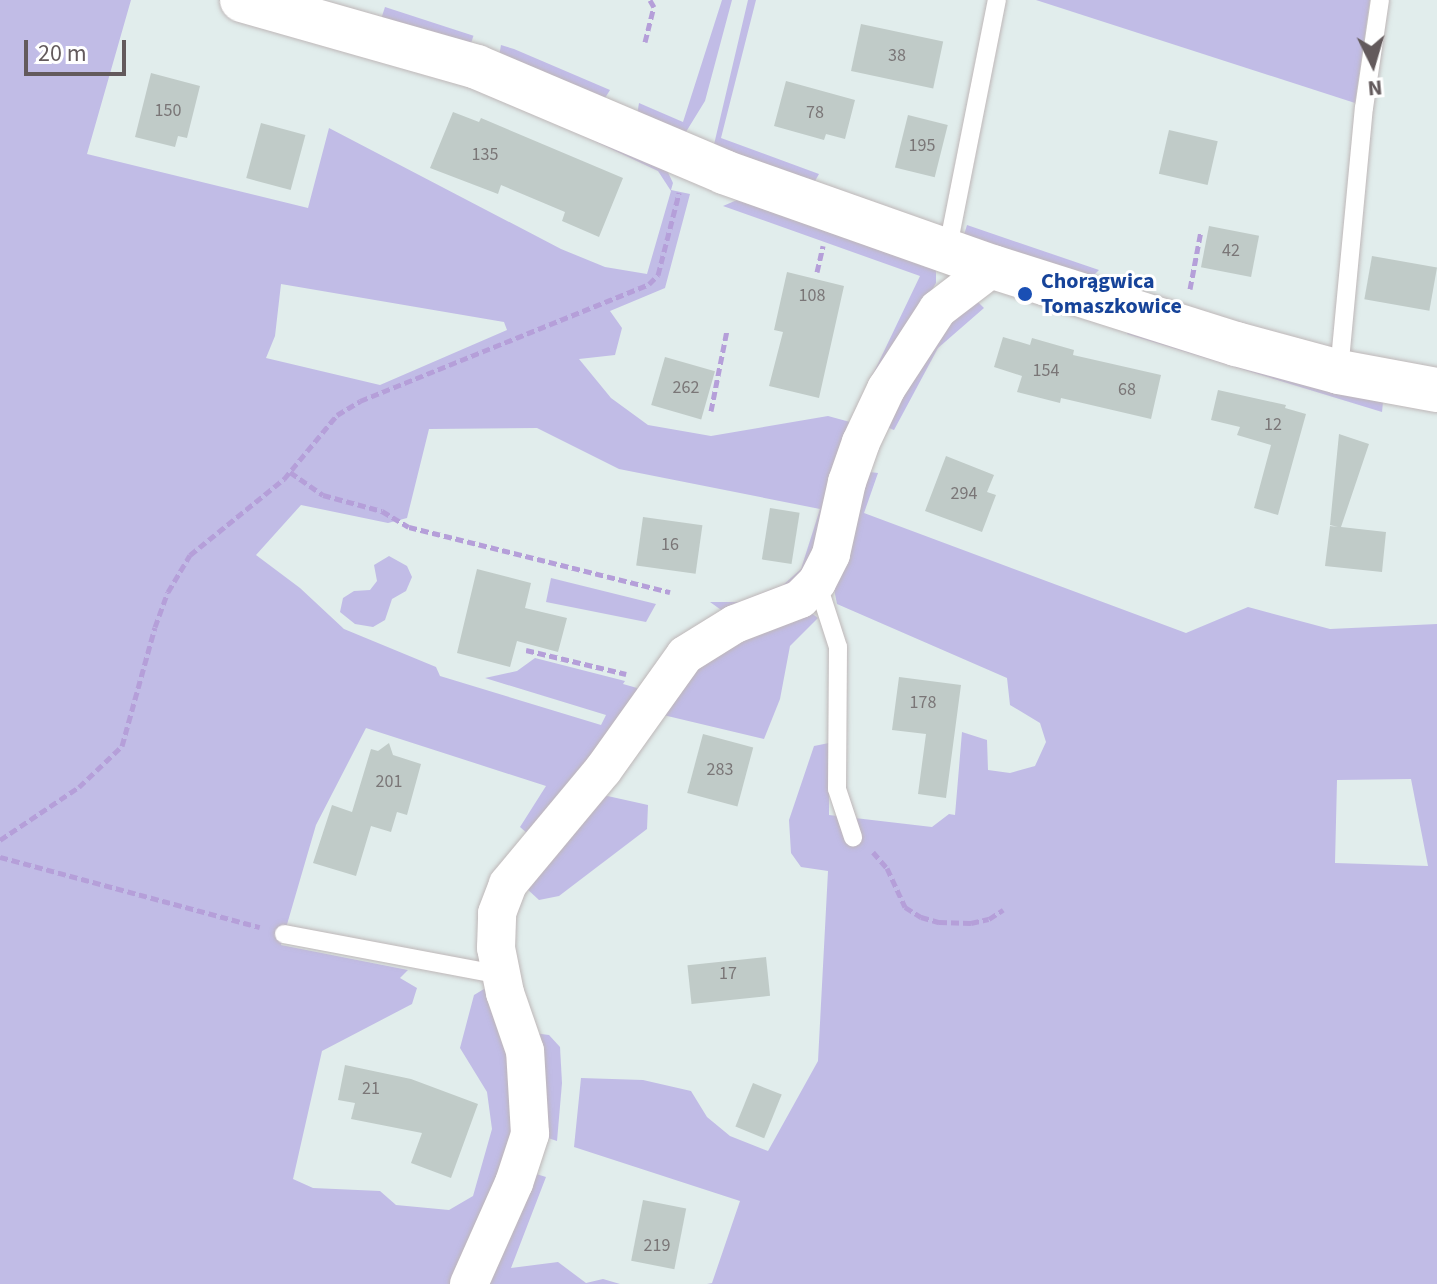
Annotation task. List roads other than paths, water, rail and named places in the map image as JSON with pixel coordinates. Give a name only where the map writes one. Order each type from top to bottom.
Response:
[{"type":"street","points":[[242,0],[477,67],[695,160],[947,252],[1236,344],[1339,372],[1437,390]]},
{"type":"street","points":[[469,1284],[514,1183],[530,1134],[525,1051],[501,975],[496,948],[497,913],[508,884],[603,770],[665,678],[685,655],[707,639],[800,599],[817,582],[831,554],[847,482],[861,442],[886,389],[938,309],[993,267]]},
{"type":"lane","points":[[947,252],[997,0]]},
{"type":"lane","points":[[1339,372],[1364,108],[1380,0]]},
{"type":"lane","points":[[817,582],[838,647],[837,789],[853,837]]},
{"type":"lane","points":[[284,934],[501,975]]},
{"type":"place","name":"Chorągwica Tomaszkowice","points":[[1025,294]]}]
